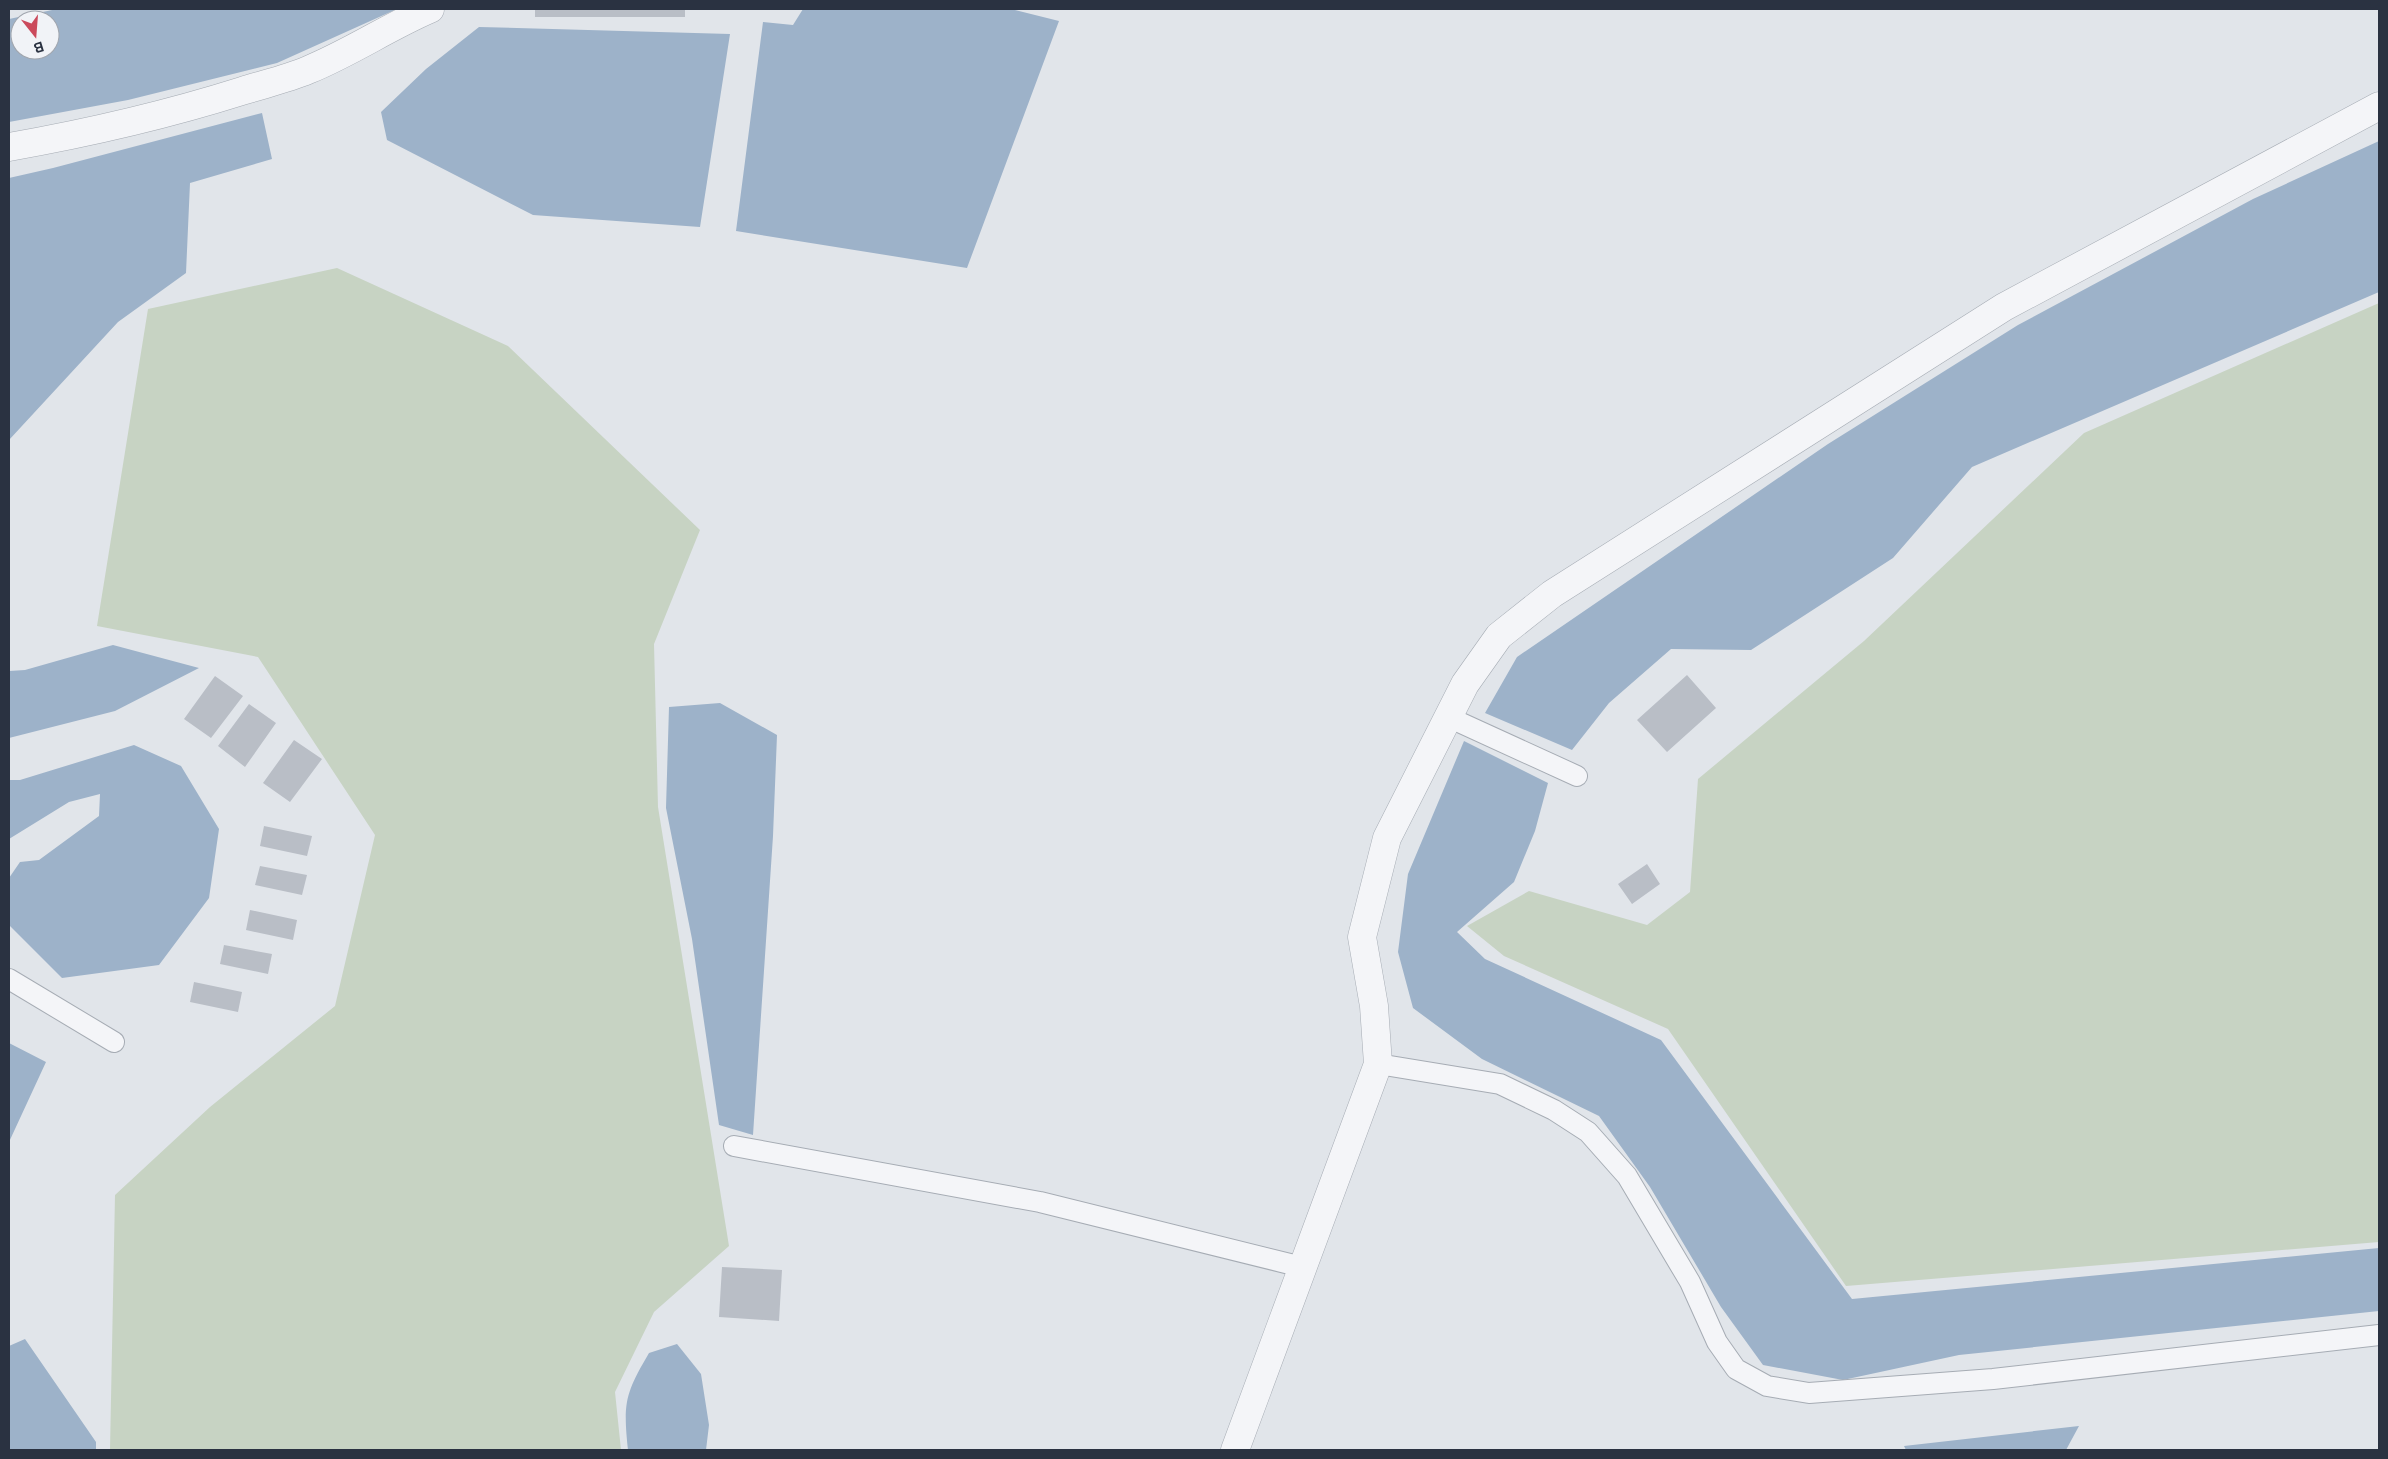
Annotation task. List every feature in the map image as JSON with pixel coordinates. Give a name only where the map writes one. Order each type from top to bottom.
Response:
[{"type":"street","points":[[9,147],[71,136],[131,122],[215,100],[306,71],[362,45],[430,9]]},
{"type":"street","points":[[1235,1450],[1378,1064],[1374,1006],[1362,938],[1386,838],[1465,684],[1499,636],[1552,594],[2004,306],[2379,106]]},
{"type":"lane","points":[[1448,717],[1577,776]]},
{"type":"lane","points":[[9,979],[114,1042]]},
{"type":"lane","points":[[1378,1064],[1500,1084],[1554,1110],[1588,1132],[1627,1176],[1690,1282],[1717,1342],[1736,1369],[1767,1386],[1809,1393],[1993,1379],[2379,1335]]},
{"type":"lane","points":[[734,1146],[1040,1202],[1302,1267]]},
{"type":"green space","points":[[337,268],[508,346],[700,530],[654,644],[658,807],[729,1246],[654,1312],[615,1392],[621,1450],[110,1450],[115,1195],[210,1107],[335,1006],[375,835],[258,657],[97,626],[148,309]]},
{"type":"green space","points":[[2379,303],[2379,1242],[1846,1286],[1668,1029],[1504,956],[1467,926],[1529,891],[1647,925],[1690,892],[1698,779],[1864,641],[2084,433]]},
{"type":"water","points":[[57,9],[397,9],[277,63],[128,100],[9,122],[9,19],[10,60],[60,60],[60,10],[52,10]]},
{"type":"water","points":[[803,9],[1011,9],[1059,21],[967,268],[736,231],[763,22],[793,25]]},
{"type":"water","points":[[479,27],[730,34],[700,227],[533,215],[387,140],[381,112],[426,69]]},
{"type":"water","points":[[262,113],[272,159],[190,183],[186,273],[118,322],[9,440],[9,178]]},
{"type":"water","points":[[2379,141],[2379,292],[1972,467],[1893,558],[1751,650],[1671,649],[1609,703],[1572,750],[1485,713],[1517,657],[1828,444],[2018,325],[2253,199]]},
{"type":"water","points":[[113,645],[199,668],[115,711],[9,738],[9,671],[25,670]]},
{"type":"water","points":[[720,703],[777,735],[773,836],[753,1135],[719,1125],[692,939],[666,808],[669,707]]},
{"type":"water","points":[[1464,741],[1548,783],[1535,831],[1514,882],[1457,932],[1485,959],[1661,1040],[1852,1299],[2379,1248],[2379,1311],[1959,1355],[1843,1380],[1763,1365],[1721,1307],[1650,1187],[1599,1116],[1482,1059],[1413,1008],[1398,952],[1408,874]]},
{"type":"water","points":[[134,745],[181,766],[219,829],[209,898],[159,965],[62,978],[9,925],[9,878],[20,862],[39,860],[99,816],[100,794],[69,802],[9,839],[9,780],[20,780]]},
{"type":"water","points":[[9,1043],[46,1062],[9,1142]]},
{"type":"water","points":[[25,1339],[96,1442],[96,1450],[9,1450],[9,1346]]},
{"type":"water","points":[[677,1344],[701,1374],[709,1425],[706,1450],[628,1450],[626,1409],[630,1389],[649,1353]]},
{"type":"water","points":[[2079,1426],[2066,1450],[1906,1450],[1904,1446]]},
{"type":"building","points":[[535,9],[685,9],[685,17],[535,17]]},
{"type":"building","points":[[1687,675],[1716,708],[1667,752],[1637,720]]},
{"type":"building","points":[[215,676],[243,696],[211,738],[184,719]]},
{"type":"building","points":[[249,704],[276,723],[245,767],[218,746]]},
{"type":"building","points":[[294,740],[322,759],[290,802],[263,783]]},
{"type":"building","points":[[264,826],[312,836],[307,856],[260,846]]},
{"type":"building","points":[[1647,864],[1660,884],[1632,904],[1618,884]]},
{"type":"building","points":[[260,866],[307,875],[302,895],[255,885]]},
{"type":"building","points":[[250,910],[297,920],[293,940],[246,930]]},
{"type":"building","points":[[224,945],[272,954],[268,974],[220,964]]},
{"type":"building","points":[[194,982],[242,992],[238,1012],[190,1002]]},
{"type":"building","points":[[722,1267],[782,1270],[779,1321],[719,1317]]}]
